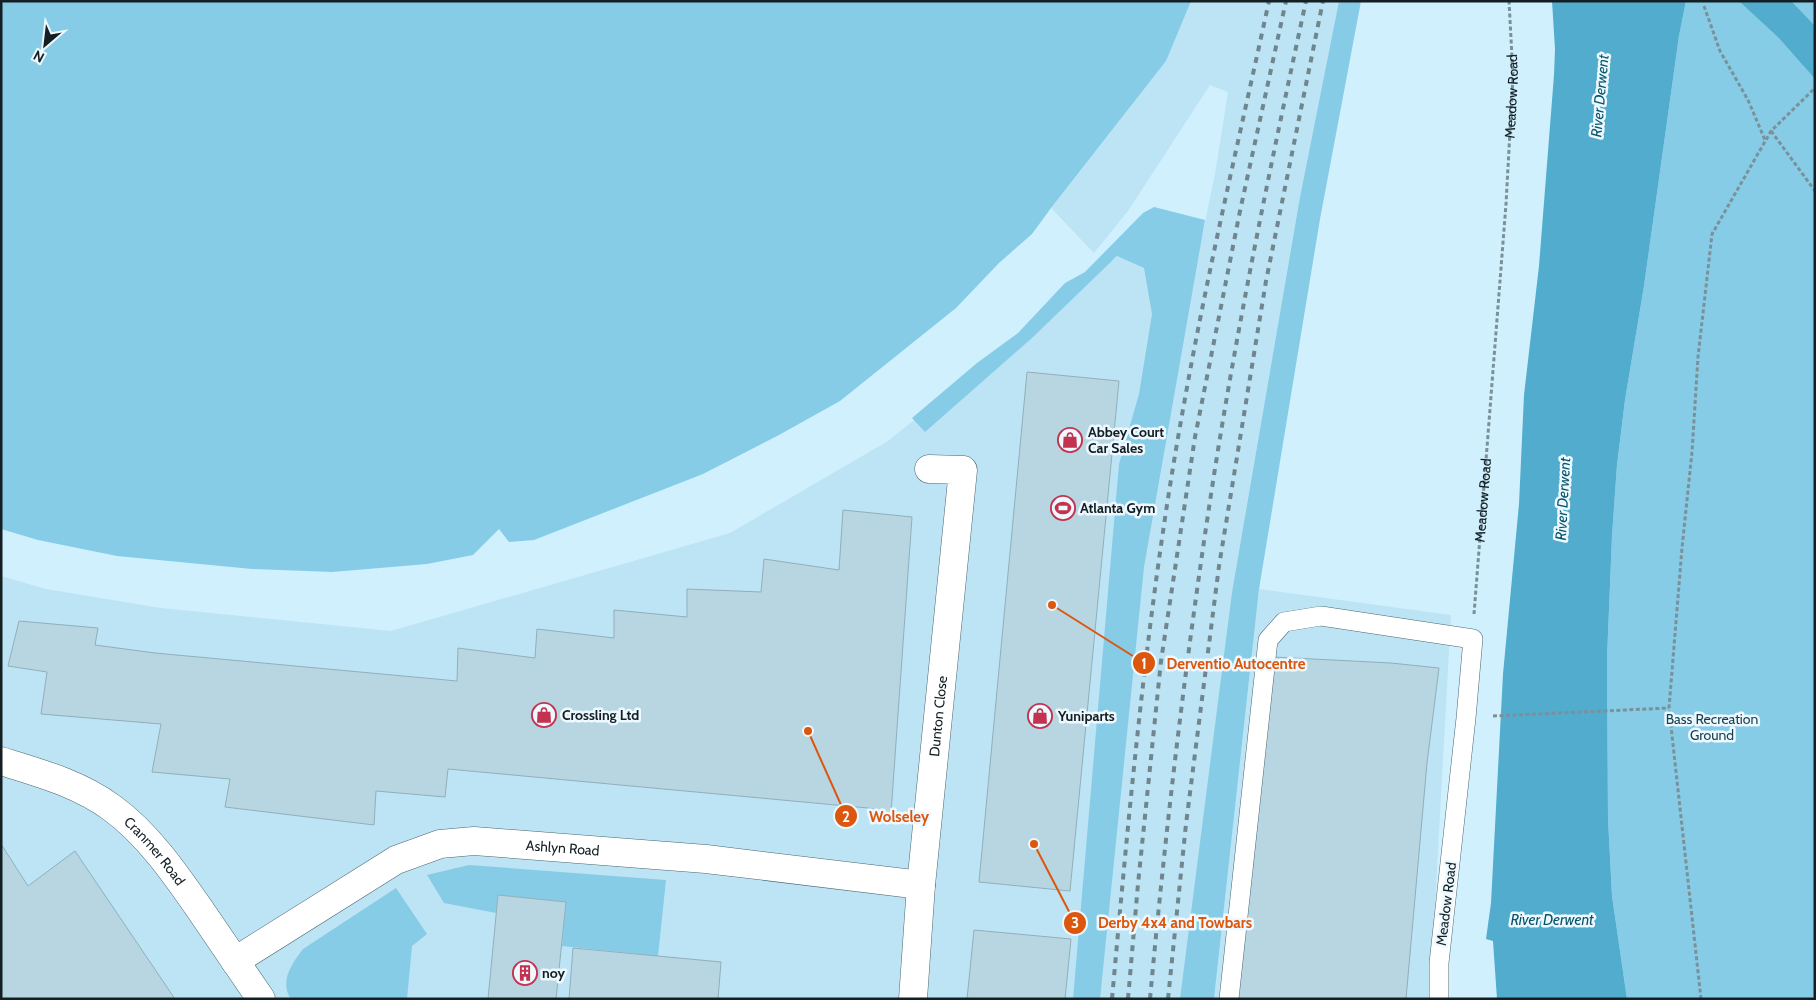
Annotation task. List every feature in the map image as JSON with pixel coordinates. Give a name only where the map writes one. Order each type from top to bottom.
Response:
[{"type":"street","name":"Dunton Close","points":[[914,999],[921,885],[964,470],[929,469]]},
{"type":"street","name":"Cranmer Road","points":[[1,761],[47,775],[88,792],[113,808],[143,836],[171,868],[261,999]]},
{"type":"street","name":"Ashlyn Road","points":[[235,961],[396,860],[440,844],[474,842],[706,859],[921,885]]},
{"type":"lane","points":[[1229,999],[1268,640],[1284,622],[1321,616],[1473,639]]},
{"type":"lane","name":"Meadow Road","points":[[1439,999],[1439,963],[1473,639]]},
{"type":"path","name":"Meadow Road","points":[[1473,639],[1513,76],[1509,1]]},
{"type":"path","points":[[1704,6],[1720,51],[1748,100],[1766,140]]},
{"type":"path","points":[[1701,999],[1669,708],[1692,452],[1698,356],[1712,234],[1771,131],[1815,88]]},
{"type":"path","points":[[1771,131],[1815,191]]},
{"type":"path","points":[[1485,716],[1669,708]]},
{"type":"shaded area","points":[[1189,1],[1339,1],[1300,197],[1232,592],[1181,999],[1,999],[1,576],[46,589],[161,608],[391,631],[730,533],[888,441],[1118,256],[1193,280],[1215,174],[1228,92],[1210,85],[1128,211],[1094,253],[1051,208],[1166,61]]},
{"type":"shaded area","points":[[1259,589],[1451,615],[1432,960],[1433,999],[1214,999]]},
{"type":"green space","points":[[1,1],[1191,1],[1166,61],[1032,234],[999,263],[956,308],[840,401],[703,474],[534,540],[509,542],[499,529],[473,555],[427,564],[332,572],[252,569],[117,556],[38,540],[1,529]]},
{"type":"green space","points":[[1339,1],[1361,1],[1320,219],[1259,589],[1214,999],[1180,999],[1232,592],[1300,197]]},
{"type":"green space","name":"Bass Recreation Ground","points":[[1686,1],[1815,1],[1815,66],[1803,65],[1815,79],[1815,999],[1627,999],[1612,896],[1608,819],[1607,658],[1617,465],[1679,36]]},
{"type":"green space","points":[[1154,207],[1205,220],[1144,567],[1100,999],[1073,999],[1119,464],[1139,394],[1152,314],[1144,268],[1117,256],[1032,338],[925,432],[912,418],[977,363],[1018,333],[1065,283],[1085,272],[1143,213]]},
{"type":"green space","points":[[469,865],[666,880],[658,956],[562,946],[566,902],[498,895],[496,913],[444,903],[427,875]]},
{"type":"green space","points":[[396,888],[427,934],[412,946],[407,999],[291,999],[286,986],[288,973],[303,949]]},
{"type":"water","name":"River Derwent","points":[[1552,1],[1686,1],[1679,36],[1644,286],[1625,400],[1617,465],[1612,536],[1607,658],[1608,819],[1612,896],[1627,999],[1497,999],[1493,941],[1486,939],[1491,903],[1503,674],[1519,504],[1524,395],[1539,266],[1554,75],[1555,49]]},
{"type":"water","points":[[1739,1],[1791,1],[1815,26],[1815,79],[1779,38]]},
{"type":"building","points":[[1027,372],[1119,381],[1070,891],[979,882]]},
{"type":"building","points":[[843,510],[912,517],[891,813],[868,808],[448,769],[445,797],[376,791],[374,825],[225,807],[230,779],[152,772],[161,724],[41,714],[47,672],[8,666],[19,621],[98,628],[95,645],[155,653],[457,681],[458,648],[535,658],[537,629],[614,638],[614,610],[687,617],[687,589],[761,592],[764,559],[839,570]]},
{"type":"building","points":[[1274,657],[1391,663],[1439,668],[1427,763],[1406,999],[1238,999]]},
{"type":"building","points":[[1,844],[28,886],[75,851],[175,999],[1,999]]},
{"type":"building","name":"noy","points":[[498,895],[566,902],[556,999],[488,999]]},
{"type":"building","points":[[974,930],[1071,939],[1065,999],[967,999]]},
{"type":"building","points":[[573,948],[721,962],[718,999],[569,999]]},
{"type":"railway","points":[[1112,999],[1141,700],[1171,478],[1203,303],[1269,1]]},
{"type":"railway","points":[[1128,999],[1161,661],[1195,437],[1240,211],[1286,1]]},
{"type":"railway","points":[[1150,999],[1178,737],[1214,475],[1257,237],[1306,1]]},
{"type":"railway","points":[[1168,999],[1186,824],[1219,566],[1266,281],[1323,1]]},
{"type":"place","name":"Abbey Court Car Sales","points":[[1070,440]]},
{"type":"place","name":"Atlanta Gym","points":[[1063,508]]},
{"type":"place","name":"Derventio Autocentre","points":[[1052,605]]},
{"type":"place","name":"Crossling Ltd","points":[[544,715]]},
{"type":"place","name":"Yuniparts","points":[[1040,716]]},
{"type":"place","name":"Wolseley","points":[[808,731]]},
{"type":"place","name":"Derby 4x4 and Towbars","points":[[1034,844]]},
{"type":"place","name":"noy","points":[[525,973]]}]
